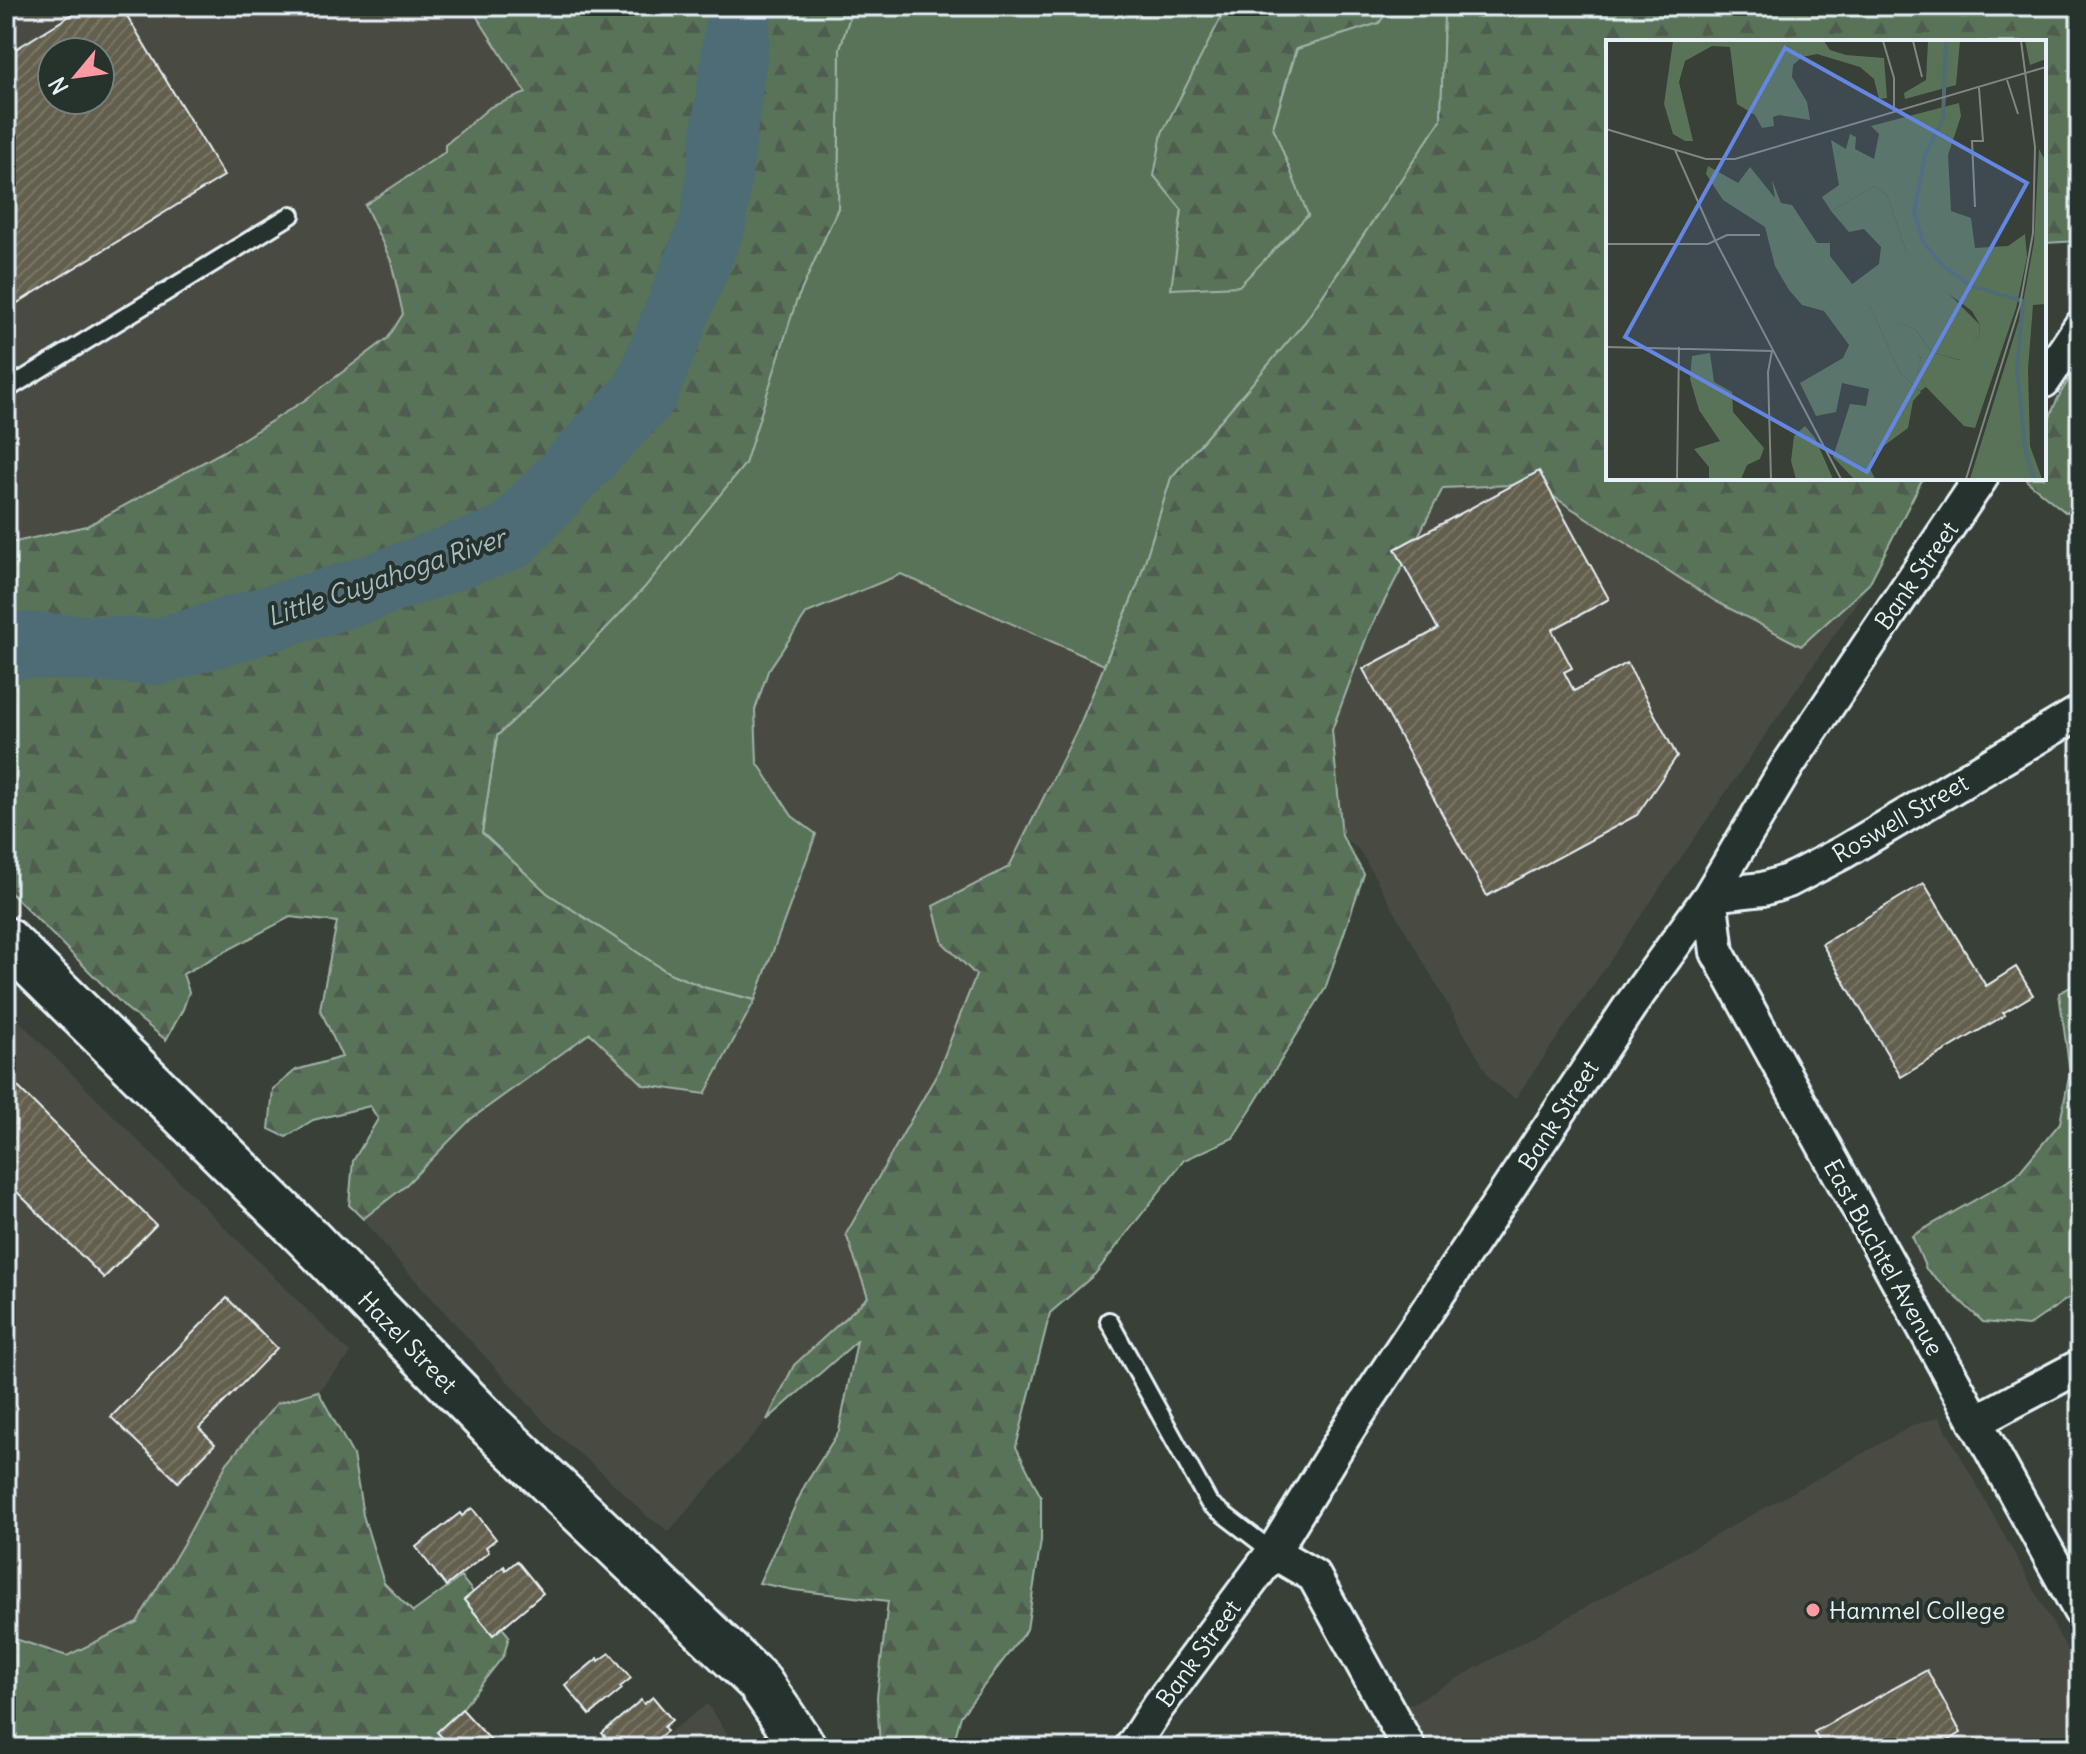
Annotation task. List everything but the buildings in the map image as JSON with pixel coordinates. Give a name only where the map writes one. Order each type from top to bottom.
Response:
[{"type":"street","points":[[2046,378],[2080,327]]},
{"type":"street","name":"Bank Street","points":[[1131,1748],[1157,1708],[1273,1552],[1349,1428],[1630,1006],[1710,895],[1788,765],[1980,480]]},
{"type":"street","name":"Roswell Street","points":[[1710,895],[1763,889],[1788,881],[1842,853],[2080,712]]},
{"type":"street","name":"East Buchtel Avenue","points":[[1710,895],[1717,952],[2080,1611]]},
{"type":"street","name":"Hazel Street","points":[[10,950],[307,1237],[492,1427],[759,1682],[804,1748]]},
{"type":"street","points":[[1975,1422],[2080,1366]]},
{"type":"street","points":[[1273,1552],[1314,1576],[1409,1748]]},
{"type":"lane","points":[[6,390],[291,215]]},
{"type":"lane","points":[[1109,1321],[1209,1503],[1273,1552]]},
{"type":"shaded area","points":[[6,6],[470,6],[526,93],[490,107],[445,152],[365,205],[391,261],[403,314],[388,338],[305,400],[224,451],[86,526],[6,544]]},
{"type":"shaded area","points":[[1534,484],[1715,601],[1800,645],[1869,584],[1515,1099],[1491,1080],[1360,851],[1342,836],[1332,730],[1369,631],[1443,488]]},
{"type":"shaded area","points":[[901,574],[1104,665],[1080,724],[1008,867],[933,906],[943,943],[976,974],[937,1074],[868,1297],[794,1365],[767,1420],[669,1531],[648,1517],[555,1433],[363,1219],[404,1187],[471,1119],[590,1033],[644,1085],[706,1094],[755,1000],[792,816],[757,763],[755,710],[768,671],[807,613]]},
{"type":"shaded area","points":[[9,1011],[351,1354],[318,1391],[277,1403],[227,1463],[137,1622],[67,1656],[6,1636],[6,1053]]},
{"type":"shaded area","name":"Hammel College","points":[[1939,1417],[2080,1673],[2080,1748],[1425,1748],[1404,1708],[1914,1425]]},
{"type":"shaded area","points":[[707,1704],[737,1748],[649,1748]]},
{"type":"green space","points":[[470,6],[853,6],[840,48],[838,208],[796,302],[745,464],[645,587],[584,652],[497,736],[482,833],[547,893],[669,973],[706,988],[755,1000],[705,1094],[644,1085],[590,1033],[471,1119],[404,1187],[363,1219],[349,1205],[353,1161],[378,1119],[370,1106],[313,1120],[286,1137],[269,1129],[273,1089],[296,1070],[342,1057],[320,1009],[337,922],[290,917],[183,974],[189,992],[166,1040],[126,1008],[6,888],[6,544],[87,526],[224,451],[305,400],[388,338],[403,314],[391,261],[365,205],[445,152],[445,145],[490,107],[526,93]]},
{"type":"green space","points":[[853,6],[1227,6],[1182,209],[1172,289],[1308,216],[1273,127],[1297,49],[1379,23],[1391,6],[1450,6],[1444,16],[1441,120],[1305,322],[1171,478],[1138,584],[1104,665],[901,574],[807,613],[768,671],[755,710],[757,762],[792,816],[816,834],[755,1000],[706,988],[669,973],[547,893],[482,833],[497,736],[584,652],[796,302],[838,208],[840,48]]},
{"type":"green space","points":[[1227,6],[1391,6],[1379,23],[1296,49],[1273,127],[1308,215],[1239,286],[1171,289],[1182,210],[1154,176],[1162,133]]},
{"type":"green space","points":[[1450,6],[1935,6],[1962,17],[2051,6],[2080,6],[2080,241],[2046,243],[2046,40],[1606,40],[1606,480],[1922,480],[1869,584],[1801,646],[1715,601],[1534,484],[1443,488],[1369,631],[1332,730],[1342,836],[1364,874],[1325,989],[1233,1138],[1184,1160],[1095,1274],[1050,1313],[1016,1447],[1041,1497],[1041,1541],[1027,1629],[961,1716],[952,1748],[880,1748],[877,1697],[888,1601],[759,1583],[805,1485],[839,1431],[857,1341],[767,1420],[794,1365],[868,1297],[846,1234],[937,1074],[976,975],[943,943],[933,906],[1009,867],[1080,724],[1138,584],[1171,478],[1305,322],[1441,120],[1444,16]]},
{"type":"green space","points":[[2080,365],[2080,512],[2065,512],[2027,481],[2046,480],[2047,431],[2055,405]]},
{"type":"green space","points":[[2080,982],[2080,1290],[2028,1326],[1983,1322],[1926,1269],[1912,1236],[2015,1177],[2060,1123],[2070,1072],[2059,993]]},
{"type":"green space","points":[[318,1391],[353,1455],[363,1515],[384,1583],[413,1612],[461,1577],[509,1636],[504,1655],[462,1709],[452,1748],[6,1748],[6,1636],[67,1656],[137,1622],[227,1463],[277,1403]]},
{"type":"waterway","name":"Little Cuyahoga River","points":[[6,648],[25,645],[157,652],[358,592],[510,537],[645,393],[713,223],[740,6]]},
{"type":"place","name":"Hammel College","points":[[1813,1610]]}]
